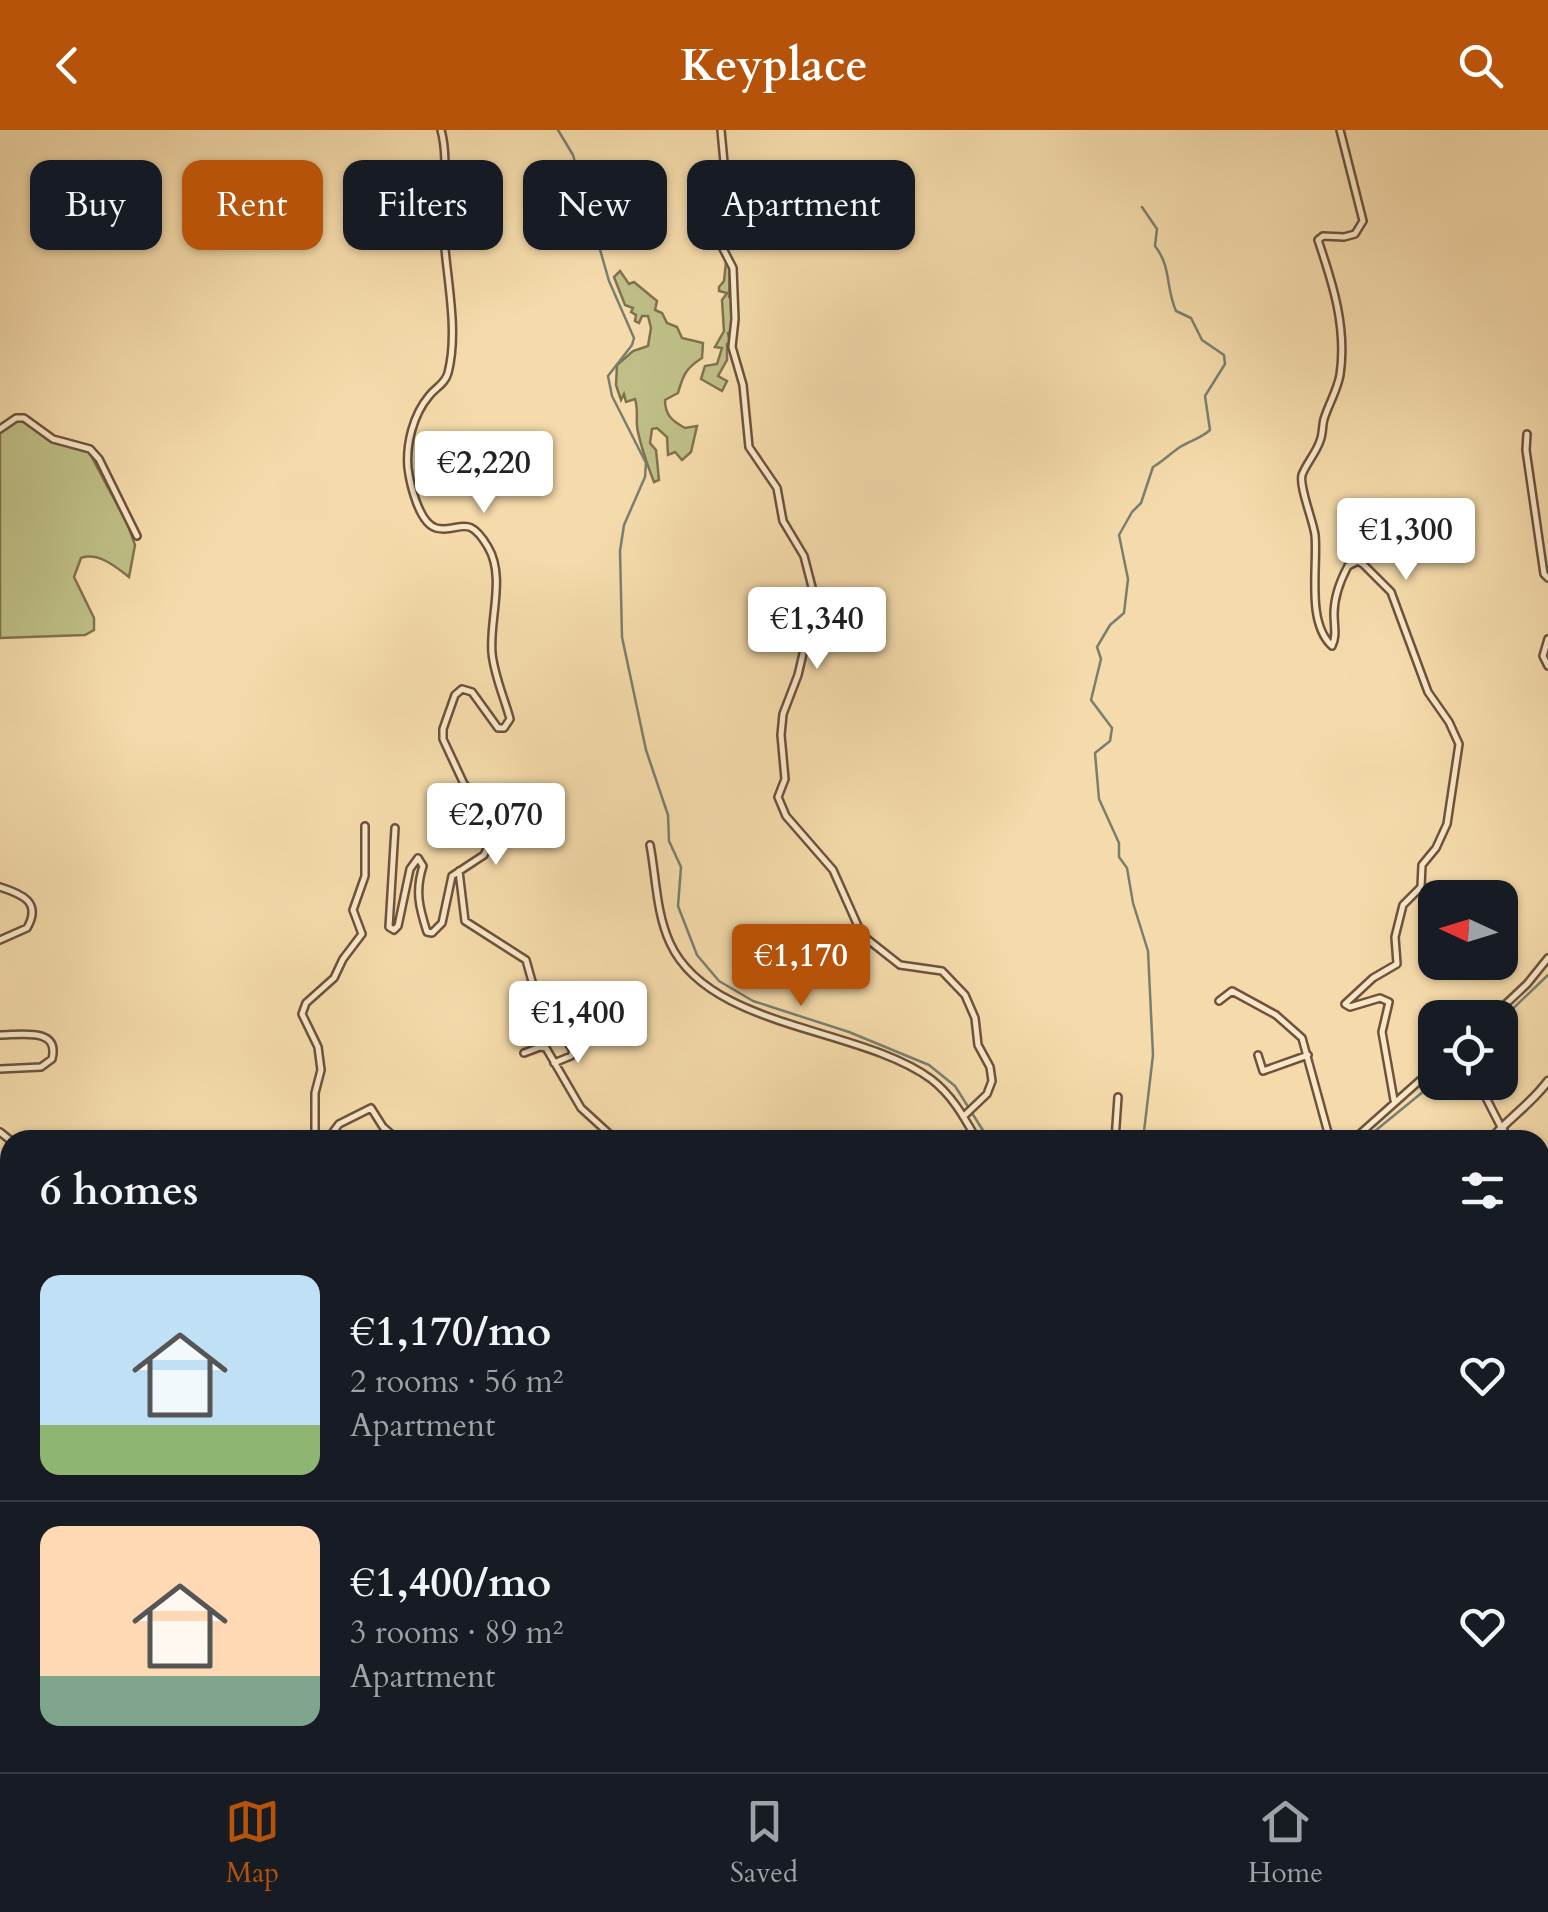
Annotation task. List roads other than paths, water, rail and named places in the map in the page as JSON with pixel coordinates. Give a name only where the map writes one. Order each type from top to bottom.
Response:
[{"type":"street","points":[[395,828],[394,890],[388,922],[391,930],[398,926],[415,859],[423,862],[417,901],[429,933],[442,923],[448,882],[484,855],[499,822],[464,784],[444,742],[443,729],[455,696],[462,689],[472,692],[498,728],[504,728],[510,719],[492,655],[494,561],[488,546],[469,527],[436,528],[429,524],[420,510],[408,470],[417,414],[448,372],[450,317],[443,222],[447,153],[441,130]]},
{"type":"street","points":[[721,130],[728,206],[719,242],[733,268],[736,318],[732,347],[743,385],[749,447],[776,488],[783,521],[804,556],[813,591],[798,676],[782,714],[785,779],[778,796],[786,816],[833,870],[862,935],[900,965],[942,970],[965,995],[992,1080],[987,1094],[964,1116]]},
{"type":"street","points":[[1340,130],[1363,221],[1355,234],[1323,236],[1318,240],[1332,275],[1341,340],[1335,396],[1324,418],[1321,440],[1302,475],[1315,535],[1319,618],[1332,646],[1336,641],[1337,588],[1348,566],[1363,564],[1391,592],[1428,692],[1459,744],[1447,824],[1436,848],[1422,865],[1421,887],[1404,905],[1395,937],[1397,964],[1373,978],[1345,1004],[1350,1008],[1380,998],[1389,1002],[1382,1032],[1394,1100]]},
{"type":"street","points":[[0,429],[16,418],[24,418],[54,440],[90,449],[137,536]]},
{"type":"street","points":[[1527,434],[1544,574],[1548,578]]},
{"type":"street","points":[[1548,639],[1543,659],[1548,666]]},
{"type":"street","points":[[314,1130],[321,1070],[318,1048],[302,1014],[306,1003],[334,978],[342,958],[356,947],[362,934],[353,910],[365,876],[365,826]]},
{"type":"street","points":[[650,845],[669,941],[693,972],[740,1005],[915,1068],[948,1094],[972,1130]]},
{"type":"street","points":[[459,871],[465,921],[526,960],[540,1010],[573,1051],[572,1056],[554,1063]]},
{"type":"street","points":[[0,886],[25,895],[33,914],[27,928],[0,940]]},
{"type":"street","points":[[1510,1000],[1548,958]]},
{"type":"street","points":[[1219,1001],[1232,991],[1276,1015],[1302,1038],[1327,1130]]},
{"type":"street","points":[[0,1035],[46,1036],[54,1053],[41,1067],[0,1069]]},
{"type":"street","points":[[524,1053],[543,1046],[581,1108],[605,1130]]},
{"type":"street","points":[[1258,1055],[1263,1071],[1308,1055]]},
{"type":"street","points":[[1363,1130],[1418,1081]]},
{"type":"street","points":[[1499,1130],[1531,1104],[1548,1081]]},
{"type":"street","points":[[1116,1130],[1118,1096]]},
{"type":"street","points":[[1488,1100],[1504,1130]]},
{"type":"street","points":[[334,1130],[371,1108],[386,1130]]},
{"type":"street","points":[[837,1772],[877,1772]]},
{"type":"waterway","points":[[558,130],[573,155],[609,281],[634,338],[608,376],[612,396],[646,463],[645,477],[624,525],[620,551],[622,637],[646,750],[668,815],[669,841],[681,867],[678,906],[697,955],[719,981],[753,1001],[849,1032],[929,1065],[955,1086],[983,1130]]},
{"type":"waterway","points":[[1142,207],[1157,229],[1155,246],[1164,262],[1176,311],[1191,318],[1202,340],[1224,355],[1225,364],[1205,396],[1210,430],[1153,467],[1141,503],[1119,535],[1128,579],[1124,613],[1110,625],[1097,647],[1101,659],[1091,700],[1112,728],[1110,741],[1095,753],[1099,799],[1119,843],[1119,857],[1127,868],[1148,951],[1153,1055],[1144,1130]]},
{"type":"waterway","points":[[1518,1004],[1548,975]]},
{"type":"waterway","points":[[1376,1130],[1418,1096]]}]
